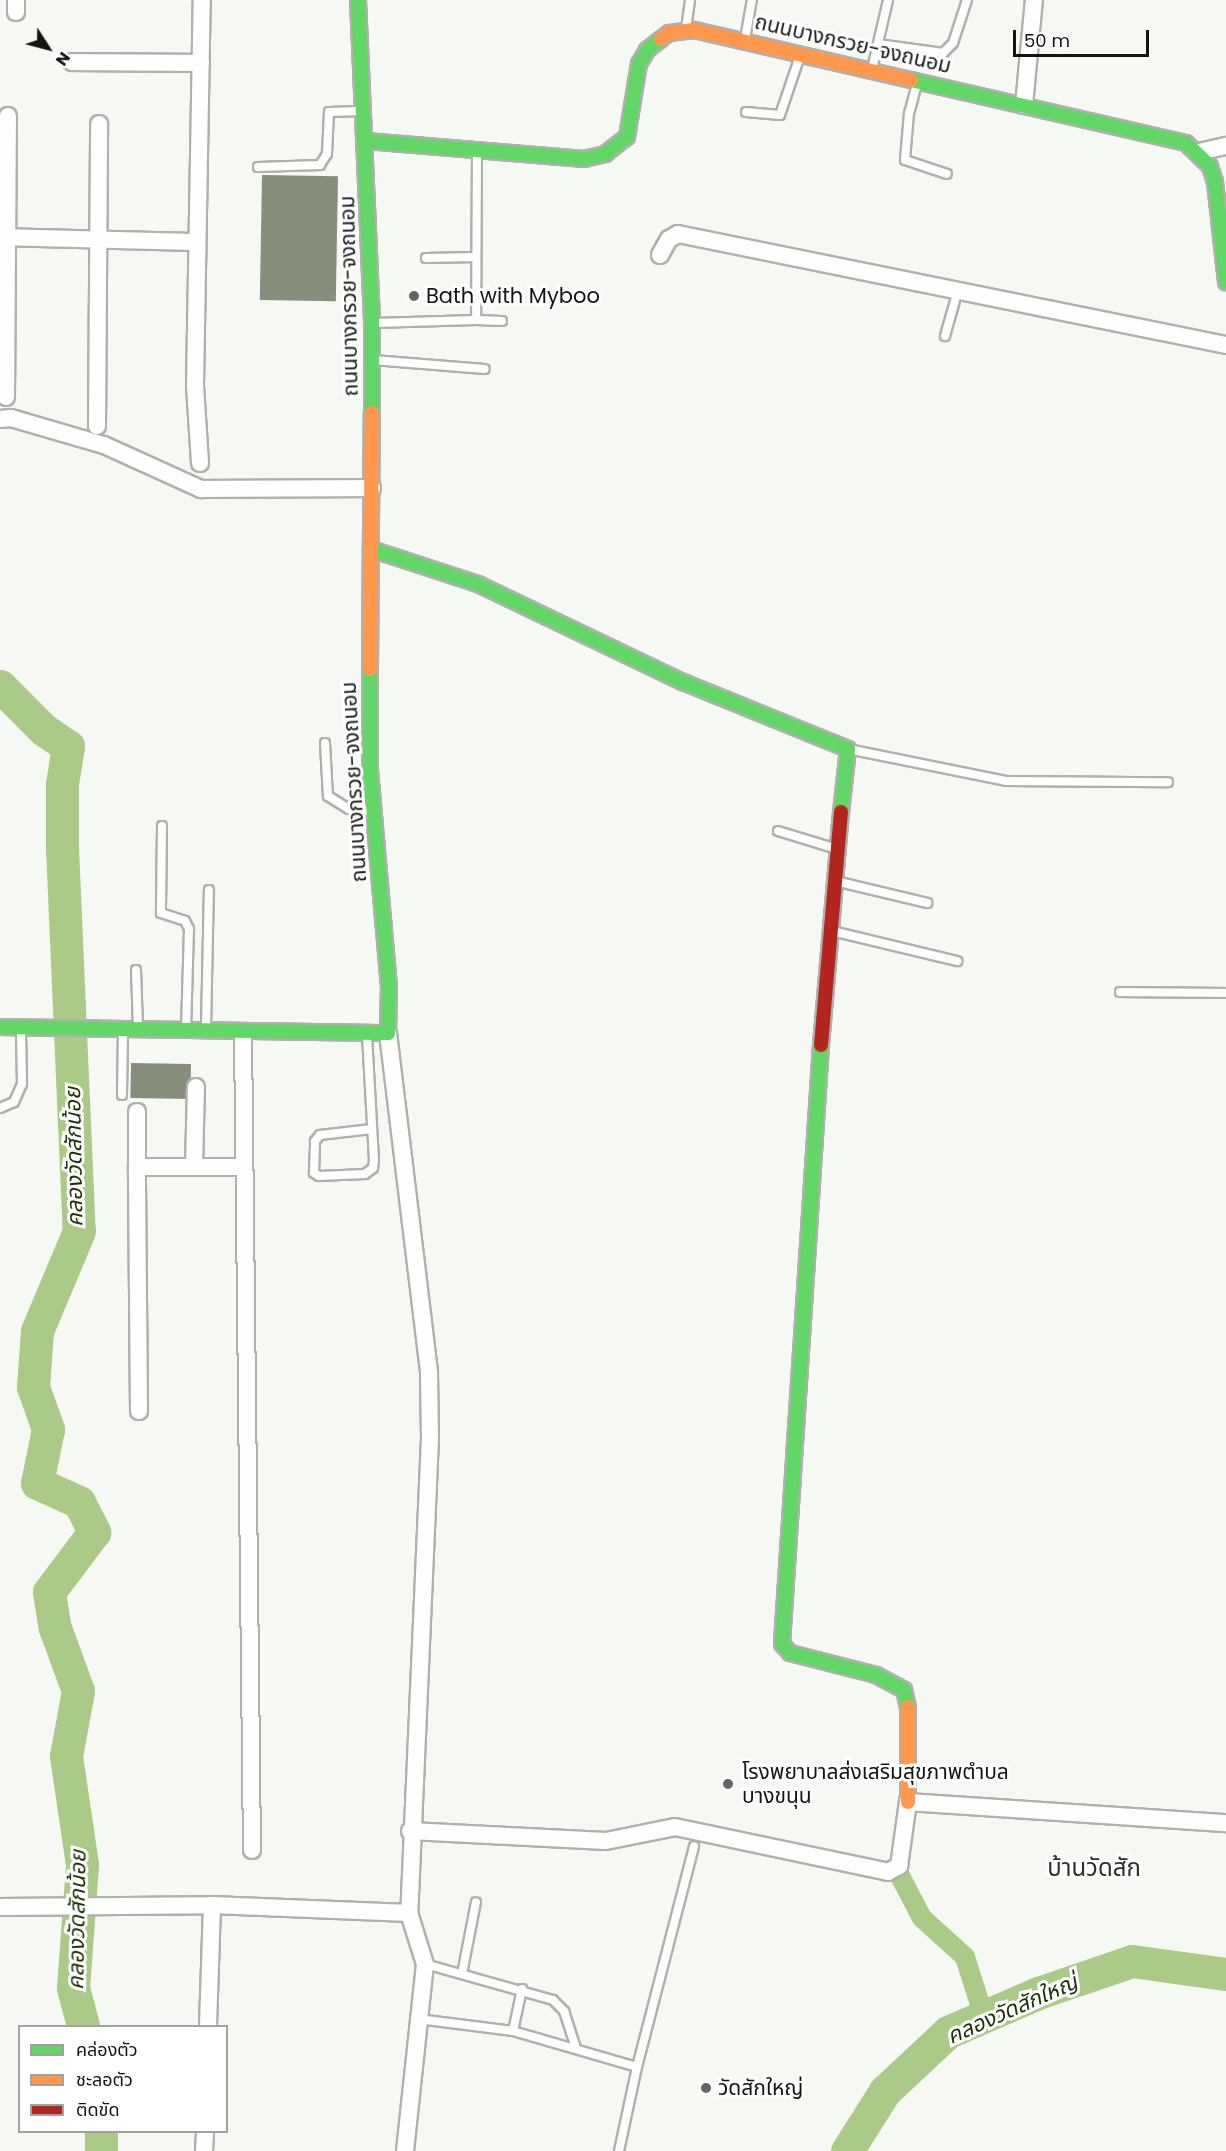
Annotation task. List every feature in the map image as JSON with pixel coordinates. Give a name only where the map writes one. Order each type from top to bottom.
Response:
[{"type":"street","points":[[200,463],[195,385],[202,0]]},
{"type":"street","name":"ถนนบางกรวย-จงถนอม","points":[[358,0],[366,141],[373,360],[372,811],[389,987],[388,1033]]},
{"type":"street","points":[[1024,105],[1034,0]]},
{"type":"street","points":[[366,141],[584,159],[605,154],[627,137],[631,128],[639,64],[647,50],[669,33],[686,30]]},
{"type":"street","name":"ถนนบางกรวย-จงถนอม","points":[[686,30],[801,52],[1186,143],[1199,152]]},
{"type":"street","points":[[72,62],[201,63]]},
{"type":"street","points":[[6,397],[4,237],[8,116]]},
{"type":"street","points":[[97,426],[99,124]]},
{"type":"street","points":[[1226,146],[1199,152],[1210,166],[1218,198],[1226,282]]},
{"type":"street","points":[[660,255],[669,239],[678,234],[1226,345]]},
{"type":"street","points":[[4,237],[196,242]]},
{"type":"street","points":[[0,419],[11,418],[104,445],[201,489],[372,488]]},
{"type":"street","points":[[371,549],[478,584],[666,675],[848,749],[829,930],[782,1644],[790,1653],[876,1675],[904,1690],[908,1706],[905,1775],[908,1802],[899,1866],[888,1872],[675,1827],[606,1841],[410,1831]]},
{"type":"street","points":[[0,1027],[84,1026],[243,1033],[367,1035],[388,1033],[429,1374],[430,1438],[410,1831],[409,1913],[425,1965],[405,2151]]},
{"type":"street","points":[[243,1033],[242,1167],[252,1850]]},
{"type":"street","points":[[194,1167],[196,1087]]},
{"type":"street","points":[[137,1112],[139,1411]]},
{"type":"street","points":[[137,1167],[242,1167]]},
{"type":"street","points":[[908,1802],[1226,1823]]},
{"type":"street","points":[[0,1908],[61,1909],[212,1905],[409,1913]]},
{"type":"street","points":[[208,2025],[212,1905]]},
{"type":"street","points":[[204,2133],[204,2151]]},
{"type":"lane","points":[[686,30],[690,0]]},
{"type":"lane","points":[[745,40],[752,0]]},
{"type":"lane","points":[[872,69],[888,0]]},
{"type":"lane","points":[[878,44],[943,53],[953,43],[967,0]]},
{"type":"lane","points":[[746,112],[780,115],[801,52]]},
{"type":"lane","points":[[918,81],[909,113],[905,159],[947,174]]},
{"type":"lane","points":[[258,167],[320,165],[327,154],[329,112],[364,111]]},
{"type":"lane","points":[[476,320],[477,151]]},
{"type":"lane","points":[[426,258],[476,257]]},
{"type":"lane","points":[[945,336],[958,289]]},
{"type":"lane","points":[[372,323],[502,321]]},
{"type":"lane","points":[[373,360],[485,369]]},
{"type":"lane","points":[[325,743],[328,796],[349,809],[372,811]]},
{"type":"lane","points":[[848,749],[1006,781],[1168,782]]},
{"type":"lane","points":[[162,826],[161,913],[185,921],[189,929],[186,1030]]},
{"type":"lane","points":[[778,831],[837,849]]},
{"type":"lane","points":[[835,881],[927,903]]},
{"type":"lane","points":[[206,1030],[208,890]]},
{"type":"lane","points":[[829,930],[957,961]]},
{"type":"lane","points":[[136,970],[138,1029]]},
{"type":"lane","points":[[1120,992],[1226,993]]},
{"type":"lane","points":[[0,1108],[14,1102],[22,1084],[21,1027]]},
{"type":"lane","points":[[122,1095],[123,1028]]},
{"type":"lane","points":[[367,1035],[372,1129],[373,1168],[365,1174],[319,1176],[314,1173],[315,1141],[320,1135],[372,1129]]},
{"type":"lane","points":[[619,2151],[637,2067],[694,1846]]},
{"type":"lane","points":[[462,1974],[476,1902]]},
{"type":"lane","points":[[425,1965],[522,1989],[553,2000],[564,2011],[576,2047]]},
{"type":"lane","points":[[513,2031],[522,1989]]},
{"type":"lane","points":[[418,2019],[513,2031],[576,2047],[637,2067]]},
{"type":"building","points":[[262,175],[338,176],[336,301],[260,300]]},
{"type":"building","points":[[131,1063],[191,1064],[190,1099],[130,1098]]},
{"type":"waterway","name":"คลองวัดสักน้อย","points":[[0,686],[44,730],[68,746],[62,784],[62,848],[79,1231],[37,1331],[33,1387],[48,1429],[37,1483],[79,1502],[94,1532],[49,1592],[55,1628],[78,1691],[66,1756],[82,1865],[73,1988],[83,2025]]},
{"type":"waterway","points":[[900,1876],[922,1918],[965,1957],[984,2017]]},
{"type":"waterway","name":"คลองวัดสักใหญ่","points":[[847,2151],[885,2091],[948,2032],[1038,1993],[1132,1961],[1226,1974]]},
{"type":"waterway","name":"คลองวัดสักน้อย","points":[[101,2133],[101,2151]]},
{"type":"traffic: fast","points":[[358,0],[372,323],[372,413]]},
{"type":"traffic: fast","points":[[366,141],[584,159],[605,154],[627,137],[639,64],[647,50],[661,39]]},
{"type":"traffic: fast","points":[[911,80],[1186,143],[1210,166],[1215,182],[1226,282]]},
{"type":"traffic: fast","points":[[371,549],[478,584],[683,682],[848,749],[841,812]]},
{"type":"traffic: fast","points":[[0,1027],[388,1033],[389,987],[370,771],[370,669]]},
{"type":"traffic: fast","points":[[821,1045],[782,1644],[790,1653],[876,1675],[904,1690],[908,1707]]},
{"type":"traffic: slow","points":[[661,39],[669,33],[694,30],[911,80]]},
{"type":"traffic: slow","points":[[370,669],[372,413]]},
{"type":"traffic: slow","points":[[908,1707],[908,1802]]},
{"type":"traffic: jam","points":[[821,1045],[841,812]]},
{"type":"place","name":"Bath with Myboo","points":[[414,296]]},
{"type":"place","name":"โรงพยาบาลส่งเสริมสุขภาพตำบล บางขนุน","points":[[728,1784]]},
{"type":"place","name":"วัดสักใหญ่","points":[[706,2088]]},
{"type":"district","name":"บ้านวัดสัก","points":[[1094,1868]]}]
